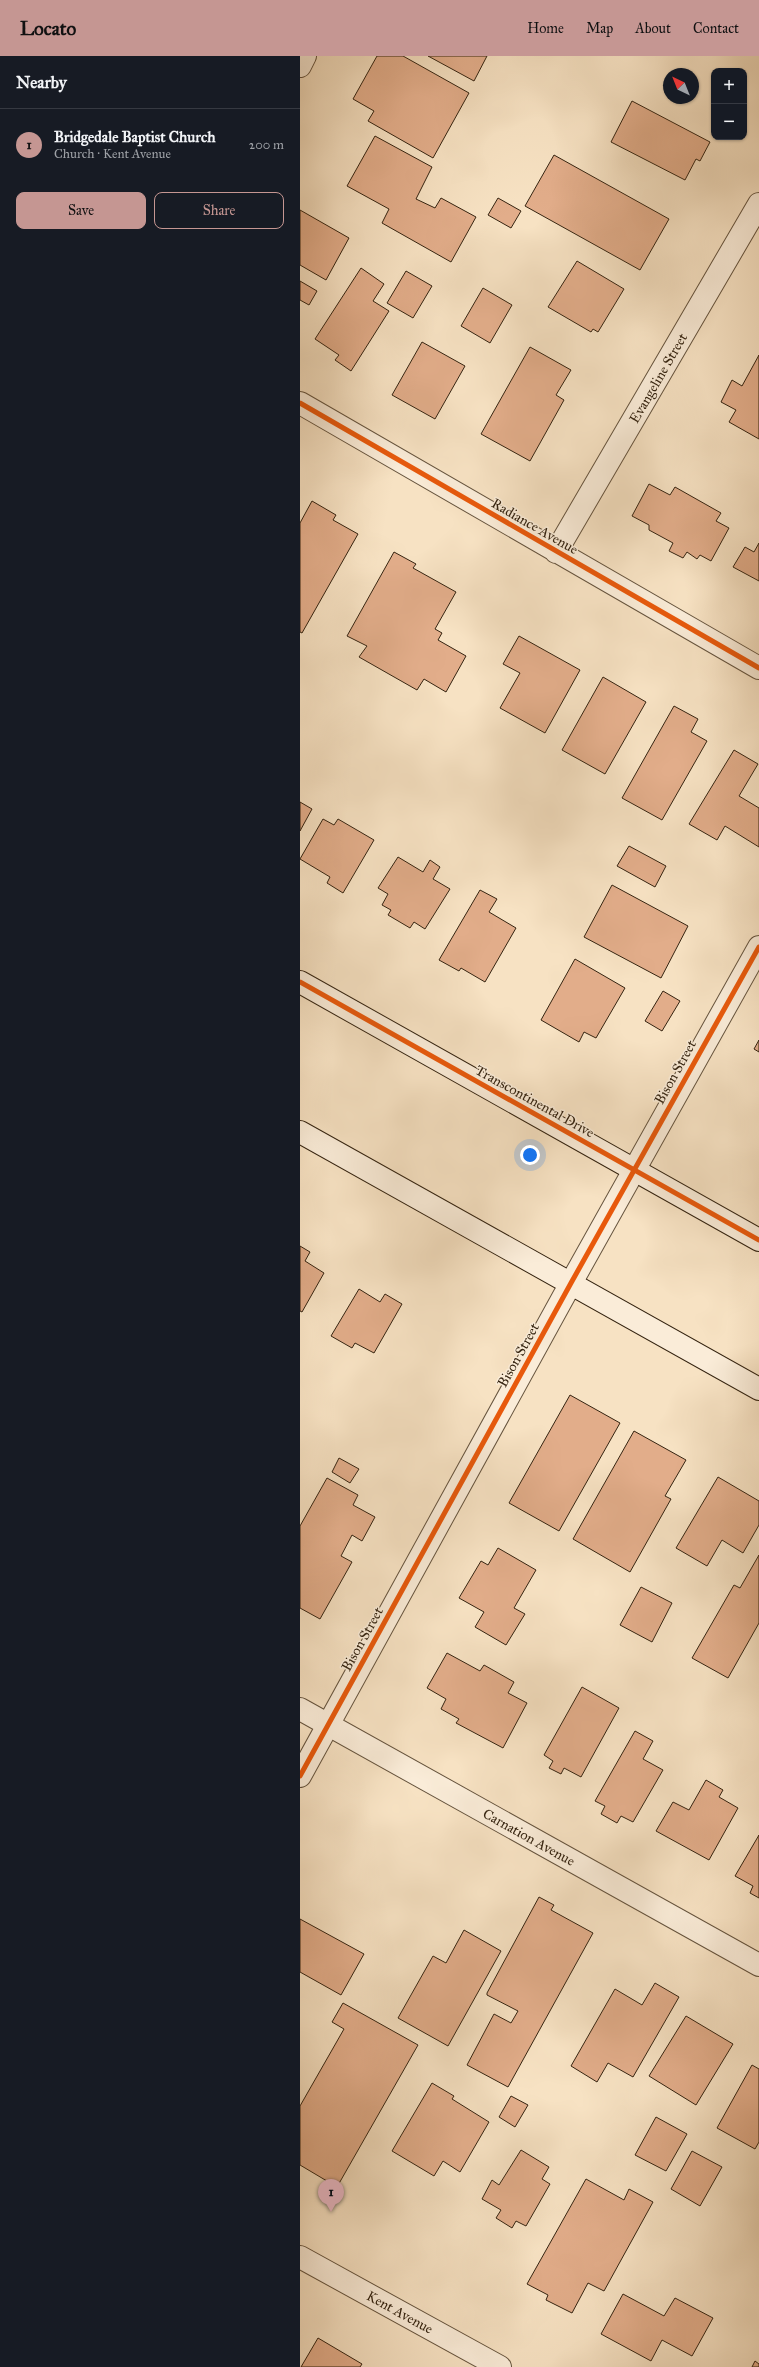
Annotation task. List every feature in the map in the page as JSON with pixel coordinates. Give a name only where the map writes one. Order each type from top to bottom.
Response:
[{"type":"street","points":[[300,66],[305,56]]},
{"type":"street","name":"Evangeline Street","points":[[556,552],[759,204]]},
{"type":"street","name":"Radiance Avenue","points":[[300,403],[759,668]]},
{"type":"street","name":"Bison Street","points":[[300,1776],[633,1170],[759,947]]},
{"type":"street","name":"Transcontinental Drive","points":[[300,982],[759,1240]]},
{"type":"street","points":[[300,1132],[759,1389]]},
{"type":"street","name":"Carnation Avenue","points":[[300,1709],[759,1965]]},
{"type":"street","name":"Kent Avenue","points":[[300,2257],[500,2367]]},
{"type":"building","points":[[377,56],[403,56],[469,93],[433,158],[368,121],[374,111],[353,99]]},
{"type":"building","points":[[428,56],[487,56],[474,81]]},
{"type":"building","points":[[632,101],[710,142],[700,161],[696,159],[685,180],[611,142]]},
{"type":"building","points":[[375,136],[432,167],[416,199],[435,208],[441,198],[476,217],[451,262],[382,223],[389,209],[347,186]]},
{"type":"building","points":[[554,155],[669,219],[640,270],[525,206]]},
{"type":"building","points":[[498,198],[521,211],[511,228],[488,215]]},
{"type":"building","points":[[300,210],[349,238],[326,280],[300,265]]},
{"type":"building","points":[[577,261],[624,289],[598,332],[593,329],[591,332],[548,307]]},
{"type":"building","points":[[361,268],[384,284],[373,301],[389,311],[351,371],[335,360],[339,355],[315,339]]},
{"type":"building","points":[[406,271],[432,286],[413,318],[387,303]]},
{"type":"building","points":[[300,281],[317,291],[309,305],[300,300]]},
{"type":"building","points":[[483,288],[512,305],[490,343],[461,326]]},
{"type":"building","points":[[422,342],[465,366],[435,419],[392,395]]},
{"type":"building","points":[[530,347],[571,370],[556,395],[564,400],[530,461],[481,434]]},
{"type":"building","points":[[759,355],[759,439],[729,422],[736,410],[721,402],[732,380],[742,386]]},
{"type":"building","points":[[649,484],[670,495],[675,487],[721,513],[716,521],[729,528],[711,561],[700,555],[697,559],[687,552],[683,558],[669,551],[673,543],[649,530],[649,525],[632,516]]},
{"type":"building","points":[[312,501],[336,515],[333,520],[358,534],[302,633],[300,632],[300,523]]},
{"type":"building","points":[[759,543],[759,581],[733,567],[745,547],[754,552]]},
{"type":"building","points":[[394,552],[416,564],[413,568],[456,592],[435,629],[442,633],[438,640],[466,656],[446,692],[424,679],[417,690],[359,657],[367,646],[347,636]]},
{"type":"building","points":[[519,636],[580,670],[545,733],[500,708],[520,673],[503,664]]},
{"type":"building","points":[[603,677],[646,702],[605,774],[562,750]]},
{"type":"building","points":[[674,706],[698,719],[691,732],[707,741],[662,820],[622,798]]},
{"type":"building","points":[[734,750],[758,764],[739,796],[759,808],[759,847],[725,826],[717,840],[689,824]]},
{"type":"building","points":[[300,802],[312,809],[300,831]]},
{"type":"building","points":[[323,819],[334,825],[338,819],[374,840],[343,893],[327,883],[330,877],[300,859]]},
{"type":"building","points":[[629,846],[666,866],[655,887],[617,866]]},
{"type":"building","points":[[398,857],[423,872],[430,860],[440,867],[433,879],[450,889],[425,929],[414,922],[410,928],[388,915],[391,910],[382,905],[388,894],[378,888]]},
{"type":"building","points":[[612,885],[688,926],[661,978],[584,937]]},
{"type":"building","points":[[480,890],[497,899],[489,912],[516,928],[485,982],[461,968],[459,971],[439,960]]},
{"type":"building","points":[[575,959],[625,988],[596,1038],[584,1032],[579,1042],[541,1020]]},
{"type":"building","points":[[663,991],[680,1001],[662,1031],[645,1021]]},
{"type":"building","points":[[759,1040],[759,1052],[754,1049]]},
{"type":"building","points":[[300,1246],[310,1252],[305,1261],[324,1273],[302,1312],[300,1311]]},
{"type":"building","points":[[359,1289],[380,1302],[385,1294],[402,1304],[374,1353],[355,1343],[352,1348],[331,1336]]},
{"type":"building","points":[[570,1395],[620,1423],[559,1531],[509,1503]]},
{"type":"building","points":[[634,1431],[686,1460],[665,1496],[671,1499],[630,1572],[573,1539]]},
{"type":"building","points":[[339,1458],[359,1469],[350,1483],[332,1472]]},
{"type":"building","points":[[718,1477],[759,1501],[759,1525],[743,1553],[722,1540],[707,1566],[676,1548]]},
{"type":"building","points":[[327,1478],[358,1495],[353,1505],[375,1517],[362,1541],[352,1535],[341,1556],[352,1562],[320,1619],[300,1608],[300,1526]]},
{"type":"building","points":[[498,1548],[536,1570],[514,1608],[525,1614],[506,1645],[475,1627],[484,1612],[459,1598],[481,1561],[488,1565]]},
{"type":"building","points":[[759,1555],[759,1623],[728,1678],[692,1658],[734,1585],[740,1588]]},
{"type":"building","points":[[641,1587],[672,1603],[652,1642],[620,1625]]},
{"type":"building","points":[[447,1653],[480,1671],[484,1665],[514,1682],[508,1693],[527,1703],[503,1748],[456,1723],[459,1719],[441,1709],[446,1699],[427,1688]]},
{"type":"building","points":[[582,1687],[619,1708],[581,1777],[564,1768],[561,1774],[549,1768],[553,1761],[544,1755]]},
{"type":"building","points":[[635,1731],[653,1741],[643,1759],[663,1770],[633,1822],[621,1816],[617,1823],[601,1814],[605,1806],[595,1801]]},
{"type":"building","points":[[706,1780],[723,1790],[719,1797],[738,1808],[709,1860],[656,1831],[673,1802],[689,1810]]},
{"type":"building","points":[[759,1835],[759,1898],[750,1893],[753,1886],[735,1876]]},
{"type":"building","points":[[539,1897],[554,1905],[551,1910],[593,1933],[508,2087],[467,2065],[494,2014],[511,2023],[518,2011],[487,1995],[487,1993]]},
{"type":"building","points":[[300,1919],[364,1954],[341,1995],[300,1972]]},
{"type":"building","points":[[464,1930],[501,1951],[448,2046],[398,2018],[433,1956],[446,1963]]},
{"type":"building","points":[[655,1983],[679,1997],[633,2077],[608,2063],[597,2082],[571,2066],[615,1989],[642,2005]]},
{"type":"building","points":[[343,2003],[418,2045],[337,2187],[300,2165],[300,2106],[344,2029],[332,2022]]},
{"type":"building","points":[[686,2016],[733,2044],[696,2105],[649,2076]]},
{"type":"building","points":[[752,2065],[759,2069],[759,2142],[755,2149],[717,2128]]},
{"type":"building","points":[[432,2083],[454,2096],[452,2099],[489,2122],[460,2172],[443,2161],[434,2176],[392,2151]]},
{"type":"building","points":[[511,2096],[528,2105],[515,2127],[499,2117]]},
{"type":"building","points":[[656,2117],[687,2134],[666,2171],[635,2155]]},
{"type":"building","points":[[521,2150],[549,2167],[542,2179],[550,2184],[526,2226],[516,2221],[512,2228],[496,2218],[501,2210],[482,2199],[492,2180],[499,2185]]},
{"type":"building","points":[[692,2151],[722,2167],[700,2206],[671,2189]]},
{"type":"building","points":[[586,2179],[624,2200],[629,2189],[653,2202],[604,2291],[588,2283],[572,2313],[546,2300],[548,2295],[527,2284]]},
{"type":"building","points":[[623,2294],[664,2316],[675,2298],[713,2318],[692,2356],[662,2340],[651,2361],[601,2334]]},
{"type":"building","points":[[318,2338],[362,2364],[360,2367],[301,2367]]},
{"type":"building","points":[[755,2361],[759,2364],[759,2367],[752,2367]]},
{"type":"cycle path","points":[[300,403],[759,668]]},
{"type":"cycle path","points":[[300,1776],[571,1283],[759,947]]},
{"type":"cycle path","points":[[300,982],[759,1240]]},
{"type":"place","name":"Bridgedale Baptist Church","points":[[331,2212]]}]
